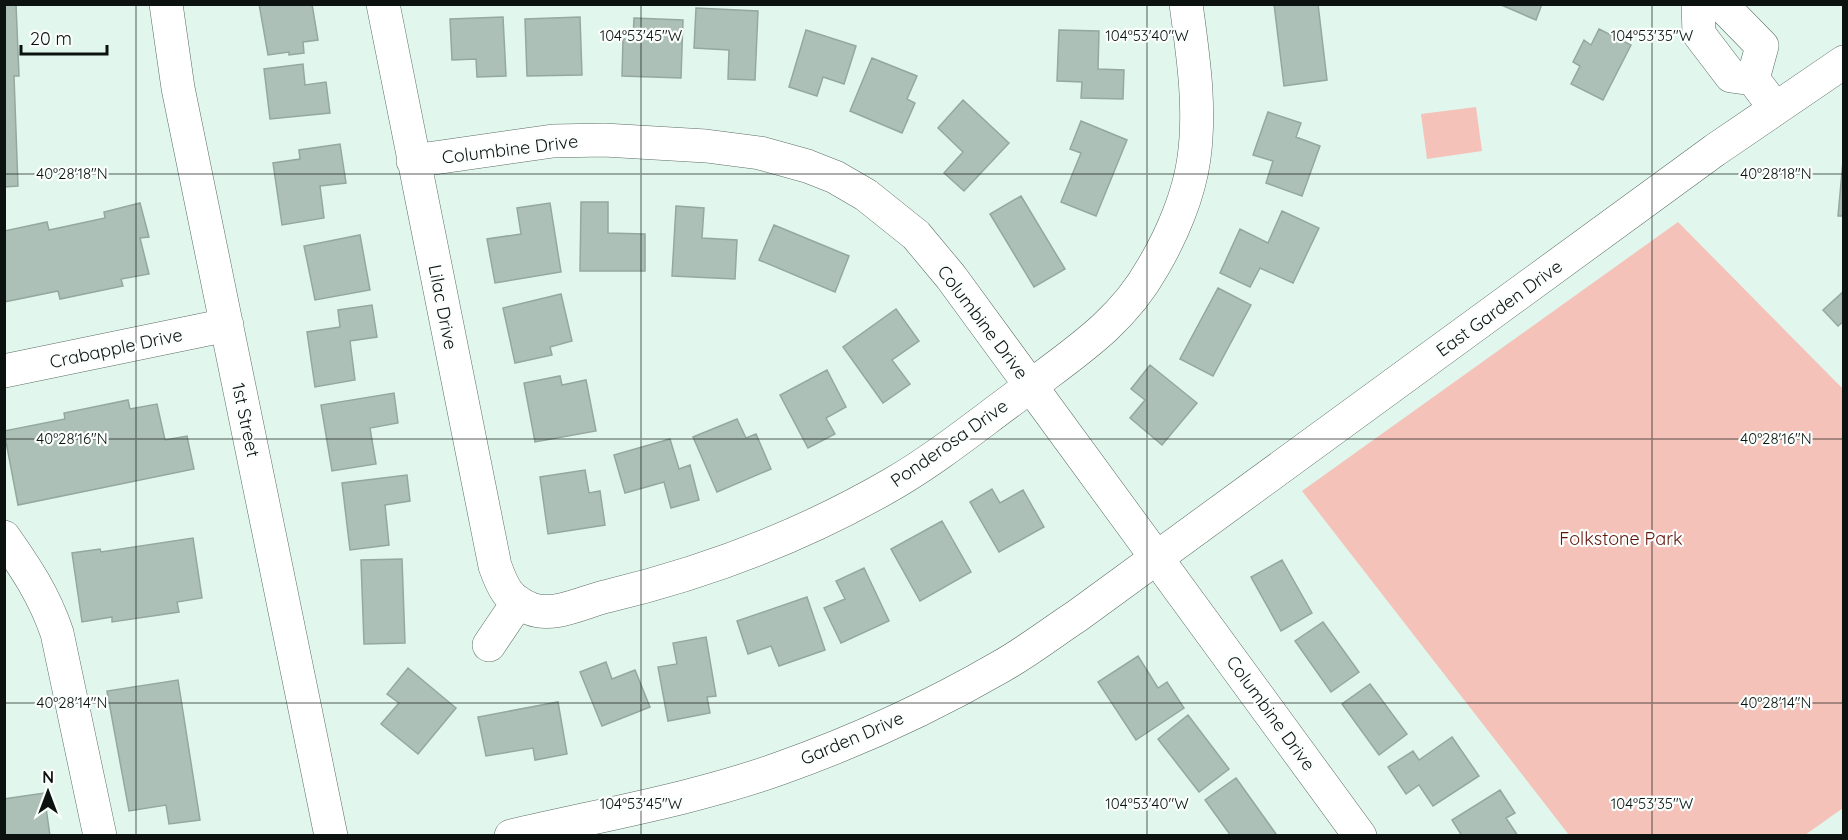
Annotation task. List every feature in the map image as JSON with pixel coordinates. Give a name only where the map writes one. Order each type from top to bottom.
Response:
[{"type":"street","name":"1st Street","points":[[166,4],[178,88],[331,836]]},
{"type":"street","name":"Lilac Drive","points":[[383,4],[495,566],[504,591],[518,602]]},
{"type":"street","name":"Ponderosa Drive","points":[[518,602],[532,610],[548,612],[653,585],[754,552],[830,518],[929,461],[1116,319],[1138,292],[1154,266],[1178,216],[1194,158],[1197,87],[1186,4]]},
{"type":"street","points":[[1698,4],[1699,34],[1731,76],[1753,79],[1775,108]]},
{"type":"street","points":[[1721,4],[1762,46],[1753,79]]},
{"type":"street","name":"East Garden Drive","points":[[1157,557],[1775,108],[1844,62]]},
{"type":"street","name":"Columbine Drive","points":[[413,161],[553,141],[604,140],[717,147],[760,153],[807,166],[835,177],[866,195],[916,235],[951,277],[1360,836]]},
{"type":"street","name":"Crabapple Drive","points":[[4,371],[227,325]]},
{"type":"street","points":[[4,537],[39,587],[57,633],[100,836]]},
{"type":"street","name":"Garden Drive","points":[[511,836],[712,789],[779,769],[845,744],[944,698],[1003,665],[1077,616],[1157,557]]},
{"type":"street","points":[[489,645],[518,602]]},
{"type":"green space","points":[[1476,107],[1482,151],[1427,159],[1421,114]]},
{"type":"green space","name":"Folkstone Park","points":[[1678,222],[1843,389],[1843,808],[1805,835],[1569,835],[1302,491]]},
{"type":"building","points":[[4,4],[16,4],[19,76],[14,76],[18,186],[4,187]]},
{"type":"building","points":[[259,4],[312,4],[318,40],[303,42],[304,53],[289,55],[289,52],[268,55]]},
{"type":"building","points":[[1274,4],[1318,4],[1327,80],[1284,86]]},
{"type":"building","points":[[1499,4],[1542,4],[1536,20]]},
{"type":"building","points":[[696,8],[758,11],[755,80],[728,79],[729,50],[694,48]]},
{"type":"building","points":[[503,17],[506,76],[477,77],[476,59],[452,60],[450,19]]},
{"type":"building","points":[[580,17],[582,75],[527,76],[525,19]]},
{"type":"building","points":[[634,18],[683,20],[681,78],[622,76],[623,39],[633,39]]},
{"type":"building","points":[[1599,29],[1631,45],[1603,100],[1571,84],[1580,66],[1573,62],[1584,40],[1591,45]]},
{"type":"building","points":[[806,30],[856,46],[844,84],[823,77],[817,96],[789,87]]},
{"type":"building","points":[[1059,30],[1099,31],[1098,69],[1124,70],[1123,99],[1081,98],[1082,82],[1057,81]]},
{"type":"building","points":[[872,58],[917,76],[907,99],[915,103],[902,133],[850,111]]},
{"type":"building","points":[[303,64],[305,85],[326,82],[330,113],[270,119],[264,69]]},
{"type":"building","points":[[963,100],[1009,143],[964,191],[944,173],[963,152],[938,128]]},
{"type":"building","points":[[1268,112],[1301,123],[1296,137],[1320,146],[1302,196],[1266,183],[1273,161],[1253,155]]},
{"type":"building","points":[[1081,121],[1127,140],[1096,216],[1061,202],[1081,153],[1070,149]]},
{"type":"building","points":[[340,144],[346,183],[320,186],[324,218],[282,225],[273,163],[300,159],[299,150]]},
{"type":"building","points":[[1844,150],[1844,216],[1838,216]]},
{"type":"building","points":[[1021,196],[1065,269],[1034,287],[990,214]]},
{"type":"building","points":[[581,202],[608,202],[608,233],[645,234],[645,271],[580,271]]},
{"type":"building","points":[[140,203],[149,237],[140,238],[149,274],[121,279],[123,286],[60,299],[58,291],[4,302],[4,231],[47,222],[49,230],[105,218],[104,212]]},
{"type":"building","points":[[550,203],[561,272],[495,283],[487,239],[521,234],[517,208]]},
{"type":"building","points":[[676,206],[704,208],[702,238],[737,240],[735,279],[672,276]]},
{"type":"building","points":[[1282,211],[1319,228],[1293,283],[1260,268],[1250,287],[1220,273],[1240,229],[1268,243]]},
{"type":"building","points":[[774,225],[849,256],[835,292],[759,260]]},
{"type":"building","points":[[360,235],[370,290],[315,300],[304,246]]},
{"type":"building","points":[[1218,288],[1251,305],[1213,376],[1180,359]]},
{"type":"building","points":[[1844,291],[1844,321],[1838,326],[1823,310]]},
{"type":"building","points":[[561,294],[572,341],[550,347],[552,355],[515,363],[503,308]]},
{"type":"building","points":[[372,305],[377,337],[350,341],[355,380],[315,387],[307,332],[340,327],[338,310]]},
{"type":"building","points":[[896,309],[919,341],[892,360],[910,384],[883,403],[843,347]]},
{"type":"building","points":[[1150,365],[1197,403],[1162,445],[1130,418],[1145,400],[1131,389]]},
{"type":"building","points":[[827,370],[846,407],[826,418],[835,434],[808,448],[780,395]]},
{"type":"building","points":[[560,376],[562,385],[586,380],[596,431],[535,442],[524,383]]},
{"type":"building","points":[[394,393],[398,423],[370,428],[376,464],[332,471],[321,405]]},
{"type":"building","points":[[128,400],[130,409],[157,404],[165,440],[187,436],[194,469],[18,505],[4,431],[65,419],[64,413]]},
{"type":"building","points":[[737,419],[746,438],[756,434],[771,469],[717,492],[693,437]]},
{"type":"building","points":[[670,439],[679,469],[690,465],[699,500],[671,508],[664,482],[625,493],[614,455]]},
{"type":"building","points":[[585,470],[589,493],[600,491],[605,525],[548,534],[540,477]]},
{"type":"building","points":[[407,475],[410,501],[385,505],[389,545],[350,550],[342,483]]},
{"type":"building","points":[[992,489],[1000,503],[1023,490],[1044,527],[999,552],[970,502]]},
{"type":"building","points":[[942,521],[971,572],[920,601],[891,549]]},
{"type":"building","points":[[193,538],[202,598],[177,602],[179,612],[112,622],[112,617],[82,622],[72,553],[100,549],[101,552]]},
{"type":"building","points":[[402,559],[405,643],[364,644],[361,560]]},
{"type":"building","points":[[1282,560],[1312,613],[1281,631],[1251,577]]},
{"type":"building","points":[[864,568],[889,621],[841,643],[824,608],[845,599],[836,581]]},
{"type":"building","points":[[807,597],[825,650],[779,666],[771,646],[748,654],[737,621]]},
{"type":"building","points":[[1323,622],[1359,672],[1331,692],[1295,641]]},
{"type":"building","points":[[706,637],[716,696],[707,697],[710,713],[668,721],[658,667],[677,664],[673,643]]},
{"type":"building","points":[[1138,656],[1158,688],[1167,682],[1184,708],[1136,740],[1098,682]]},
{"type":"building","points":[[606,662],[612,679],[635,670],[650,707],[602,726],[580,672]]},
{"type":"building","points":[[408,668],[456,708],[418,754],[381,724],[399,703],[387,694]]},
{"type":"building","points":[[178,680],[200,820],[169,824],[166,805],[129,811],[107,691]]},
{"type":"building","points":[[1370,684],[1407,734],[1379,755],[1342,704]]},
{"type":"building","points":[[558,702],[567,754],[535,760],[533,748],[486,756],[478,717]]},
{"type":"building","points":[[1188,715],[1229,769],[1199,792],[1158,739]]},
{"type":"building","points":[[1452,737],[1479,776],[1433,806],[1419,785],[1406,794],[1388,767],[1413,751],[1419,760]]},
{"type":"building","points":[[1236,778],[1276,834],[1274,836],[1231,836],[1205,800]]},
{"type":"building","points":[[1500,790],[1515,813],[1506,818],[1518,836],[1462,836],[1452,820]]},
{"type":"building","points":[[44,793],[50,836],[4,836],[4,799]]}]
